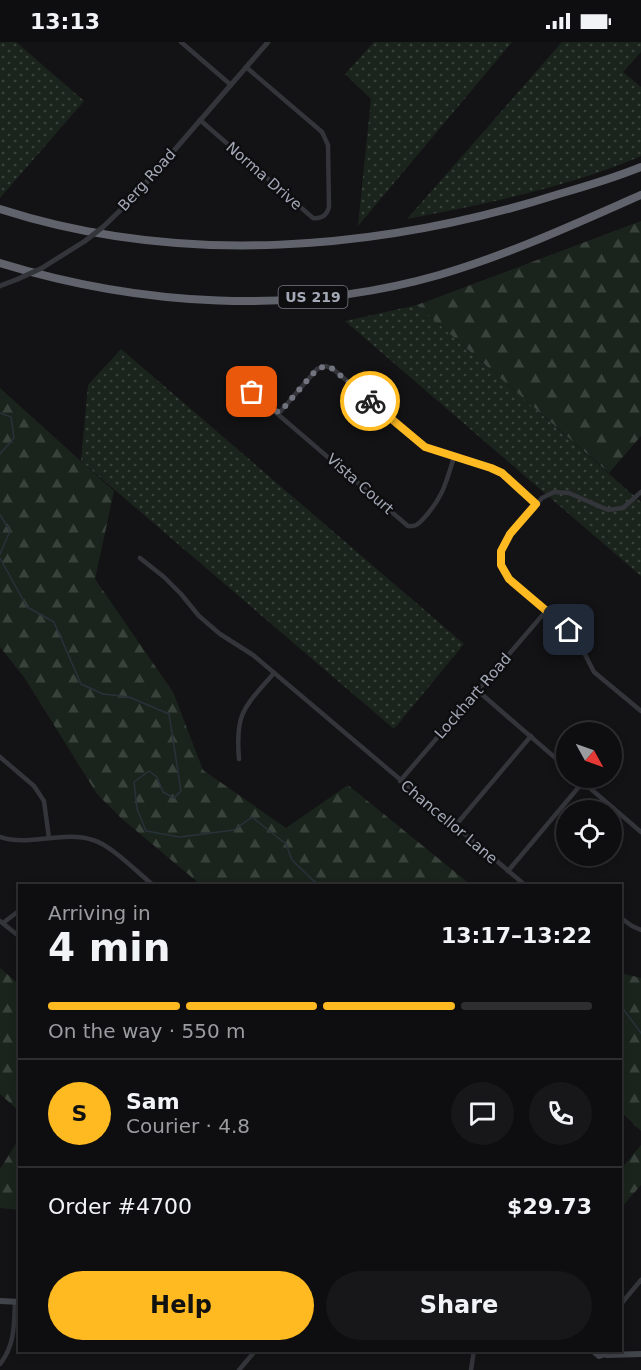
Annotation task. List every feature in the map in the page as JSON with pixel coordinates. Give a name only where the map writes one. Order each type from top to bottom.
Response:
[{"type":"highway","points":[[0,209],[60,226],[144,240],[228,246],[301,243],[390,233],[469,218],[521,206],[641,167]]},
{"type":"highway","name":"US 219","points":[[0,263],[70,282],[153,296],[259,301],[308,298],[378,288],[438,275],[509,251],[641,195]]},
{"type":"main road","points":[[0,1301],[17,1302]]},
{"type":"main road","points":[[622,1349],[638,1353]]},
{"type":"main road","points":[[592,1352],[599,1356],[609,1352],[638,1353]]},
{"type":"street","points":[[181,42],[231,85]]},
{"type":"street","name":"Berg Road","points":[[0,286],[42,268],[103,227],[132,199],[268,42]]},
{"type":"street","name":"Norma Drive","points":[[200,120],[313,218],[323,217],[328,209],[328,145],[322,132],[246,67]]},
{"type":"street","points":[[277,412],[280,412],[317,369],[326,366],[333,369],[425,447],[502,473],[536,504]]},
{"type":"street","name":"Vista Court","points":[[249,382],[252,392],[397,517],[413,527],[418,525],[440,500],[454,457]]},
{"type":"street","points":[[641,492],[623,508],[608,510],[569,493],[554,492],[536,504],[510,534],[501,551],[501,565],[509,579],[569,630],[578,641],[594,672],[641,711]]},
{"type":"street","name":"Chancellor Lane","points":[[140,558],[164,577],[199,616],[220,634],[253,655],[524,884]]},
{"type":"street","name":"Lockhart Road","points":[[400,781],[546,611]]},
{"type":"street","points":[[239,759],[237,734],[243,712],[274,673]]},
{"type":"street","points":[[478,691],[556,758]]},
{"type":"street","points":[[455,826],[531,736]]},
{"type":"street","points":[[0,757],[34,786],[44,801],[49,838]]},
{"type":"street","points":[[508,871],[579,788]]},
{"type":"street","points":[[591,788],[641,832]]},
{"type":"street","points":[[0,837],[14,841],[69,837],[92,839],[105,846],[152,884]]},
{"type":"street","points":[[18,911],[2,922],[18,935]]},
{"type":"street","points":[[622,919],[641,930]]},
{"type":"street","points":[[622,1303],[641,1280]]},
{"type":"street","points":[[0,1364],[8,1354],[13,1342],[17,1302]]},
{"type":"street","points":[[239,1370],[254,1352]]},
{"type":"street","points":[[471,1370],[474,1352]]},
{"type":"green space","points":[[0,42],[16,42],[84,101],[0,198]]},
{"type":"green space","points":[[374,42],[512,42],[358,226],[371,99],[345,74]]},
{"type":"green space","points":[[562,42],[641,42],[641,52],[623,72],[641,87],[641,156],[556,186],[407,219]]},
{"type":"green space","points":[[641,221],[641,436],[609,473],[417,305]]},
{"type":"green space","points":[[417,305],[641,502],[641,576],[345,321]]},
{"type":"green space","points":[[121,349],[464,644],[394,729],[81,461],[88,385]]},
{"type":"green space","points":[[0,388],[114,491],[95,579],[173,692],[203,770],[286,828],[348,785],[470,884],[200,884],[121,818],[97,794],[24,677],[0,647]]},
{"type":"green space","points":[[0,968],[18,983],[18,1110],[0,1094]]},
{"type":"green space","points":[[622,973],[641,978],[641,1131],[622,1113]]},
{"type":"green space","points":[[18,1141],[18,1210],[0,1208],[0,1169]]},
{"type":"green space","points":[[641,1145],[641,1185],[622,1207],[622,1168]]},
{"type":"waterway","points":[[0,413],[11,417],[14,438],[0,454]]},
{"type":"waterway","points":[[0,515],[10,531],[0,554]]},
{"type":"waterway","points":[[0,558],[27,607],[54,622],[81,684],[103,694],[129,697],[169,714],[181,791],[174,798],[163,792],[157,777],[149,771],[134,782],[137,809],[146,831],[180,837],[234,830],[252,817],[286,844],[292,860],[317,884]]},
{"type":"waterway","points":[[622,1007],[641,1033]]},
{"type":"way so far","points":[[252,392],[274,411],[280,412],[317,369],[326,366],[333,369],[370,401]]},
{"type":"route","points":[[370,401],[425,447],[502,473],[536,504],[510,534],[501,551],[501,565],[509,579],[569,630]]}]
